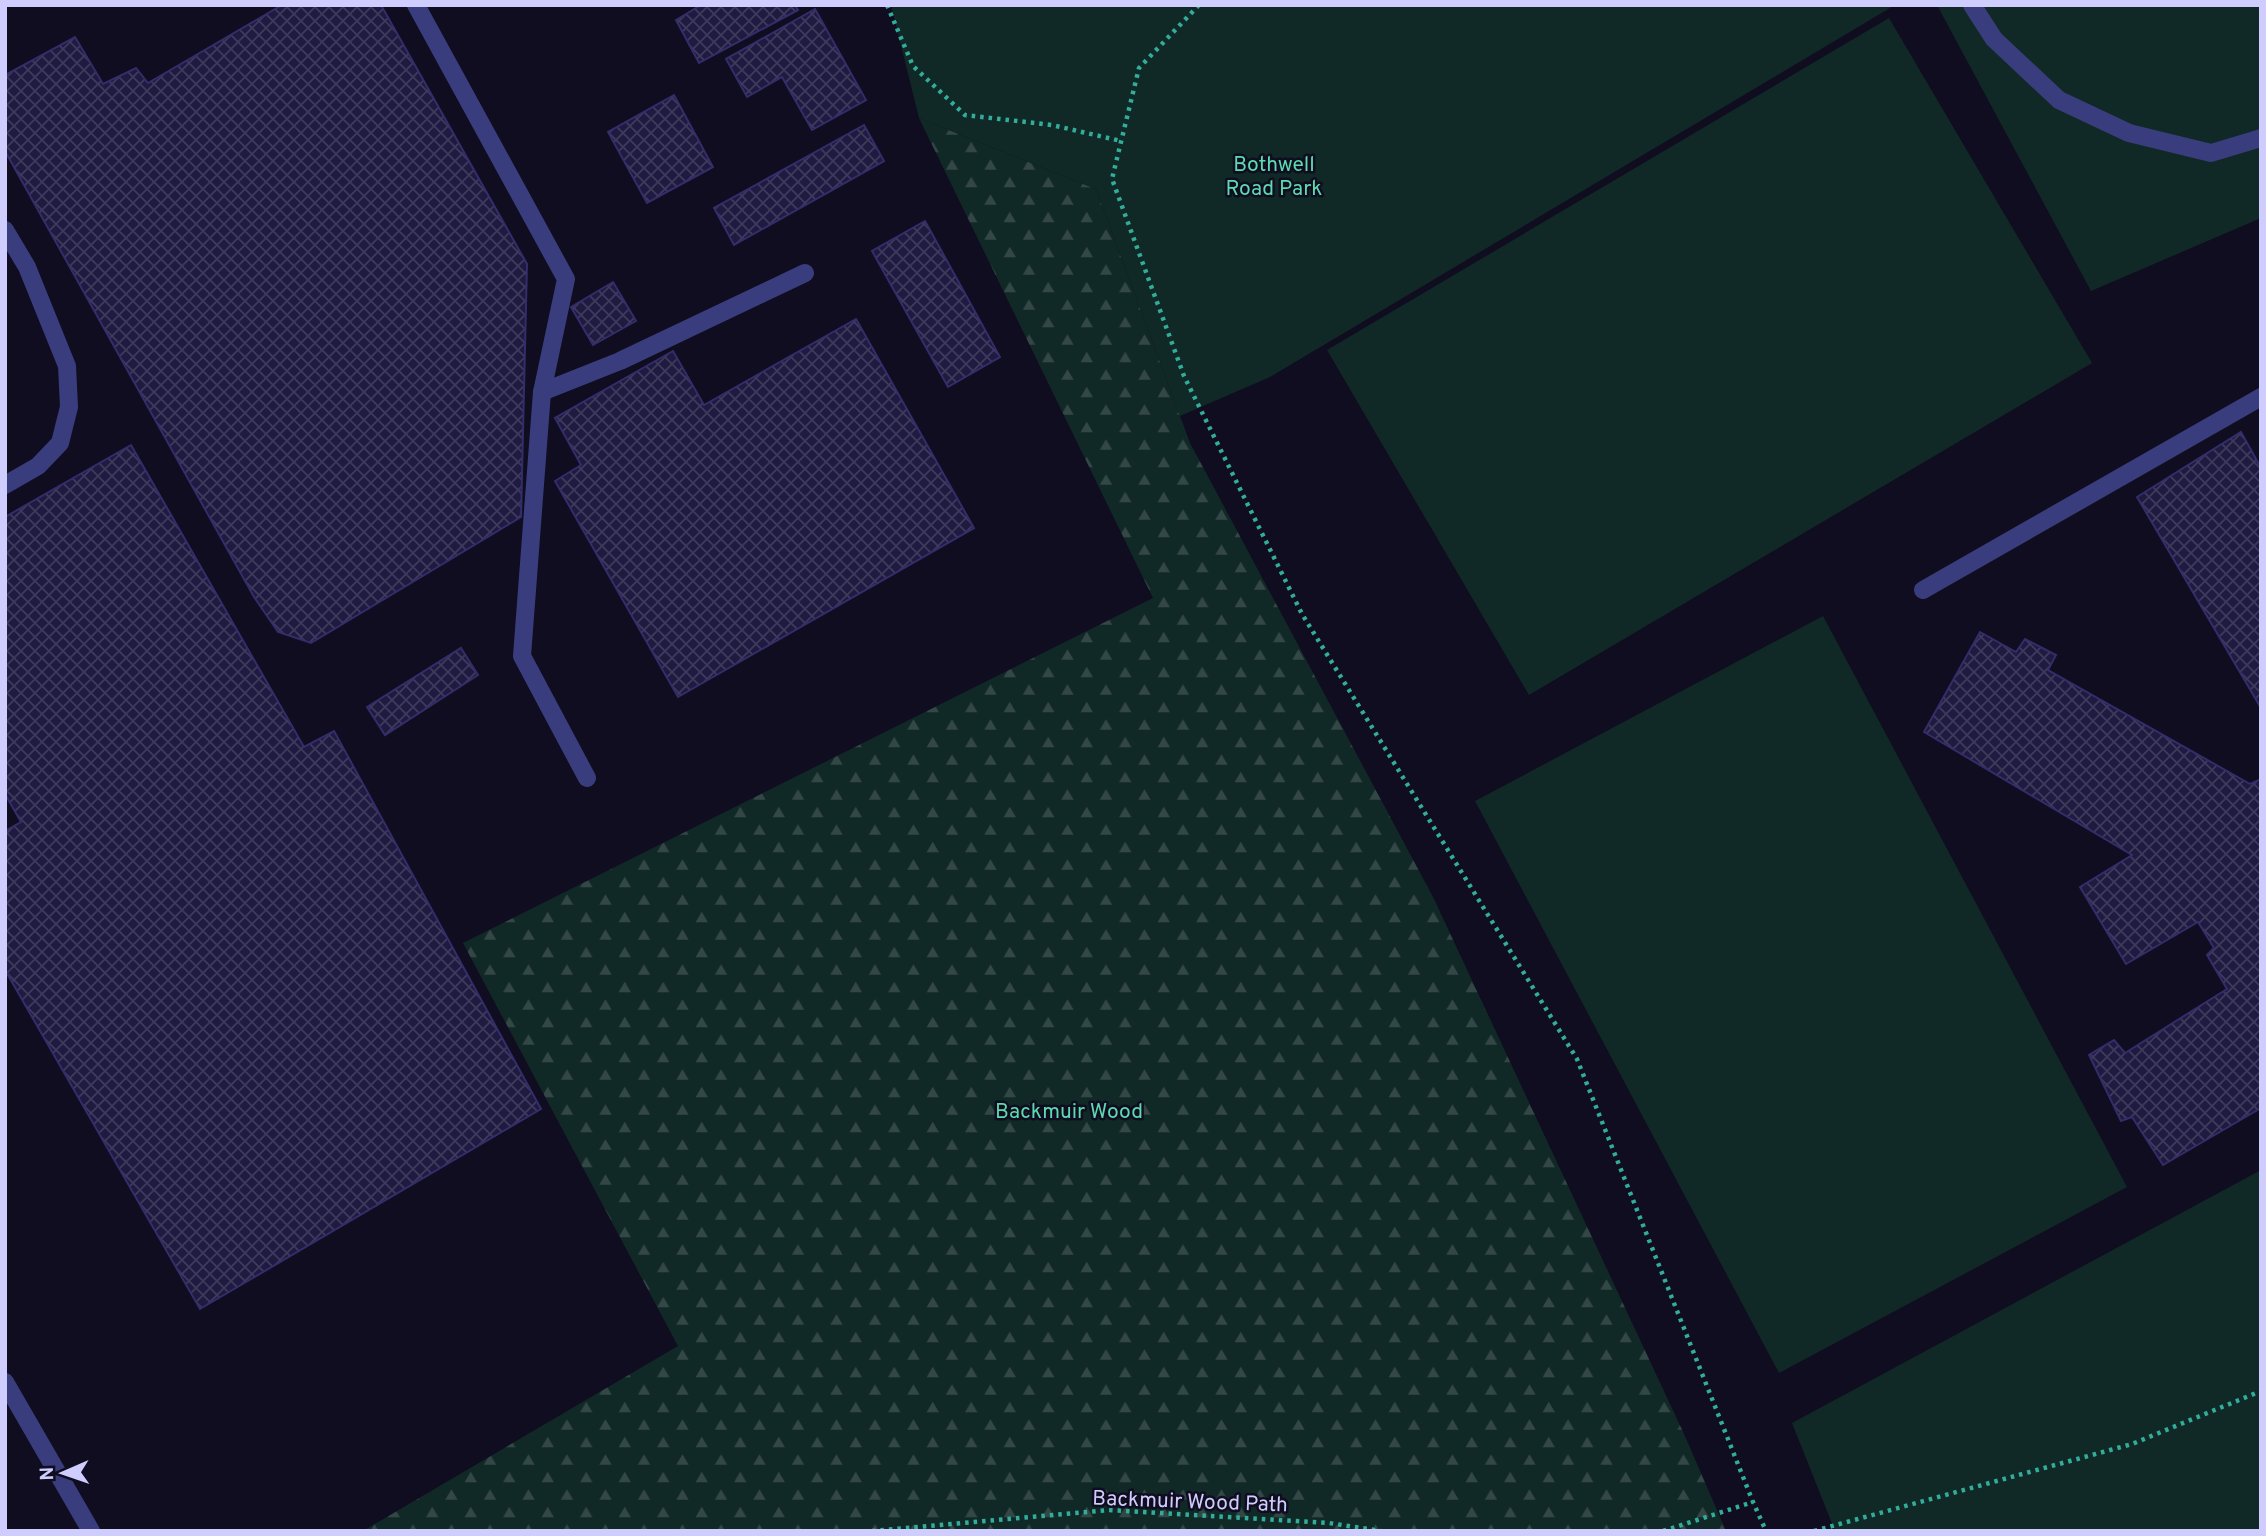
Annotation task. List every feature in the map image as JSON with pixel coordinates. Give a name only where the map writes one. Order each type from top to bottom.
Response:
[{"type":"lane","points":[[416,5],[566,279],[542,392],[522,656],[587,778]]},
{"type":"lane","points":[[1972,5],[1994,39],[2059,100],[2129,133],[2211,153],[2261,138]]},
{"type":"lane","points":[[5,230],[27,267],[67,366],[69,407],[60,443],[38,466],[5,485]]},
{"type":"lane","points":[[542,392],[620,361],[805,273]]},
{"type":"lane","points":[[1923,590],[2261,397]]},
{"type":"lane","points":[[5,1382],[91,1531]]},
{"type":"path","points":[[887,5],[913,66],[965,115],[1052,125],[1121,141]]},
{"type":"path","points":[[1199,5],[1139,68],[1112,179],[1184,376],[1301,614],[1577,1059],[1752,1502],[1766,1531]]},
{"type":"path","points":[[1814,1531],[2132,1444],[2261,1391]]},
{"type":"path","points":[[1663,1531],[1752,1502]]},
{"type":"path","name":"Backmuir Wood Path","points":[[872,1531],[1109,1510],[1329,1523],[1381,1531]]},
{"type":"green space","name":"Bothwell Road Park","points":[[891,5],[1895,5],[1270,377],[1180,416],[1096,189],[919,118]]},
{"type":"green space","points":[[1937,5],[2261,5],[2261,218],[2091,291]]},
{"type":"green space","points":[[1889,18],[2092,363],[1529,695],[1327,350]]},
{"type":"green space","name":"Backmuir Wood","points":[[919,118],[1096,189],[1190,443],[1433,897],[1684,1434],[1726,1531],[363,1531],[678,1346],[463,943],[1153,598]]},
{"type":"green space","points":[[1823,616],[2127,1187],[1779,1373],[1475,801]]},
{"type":"green space","points":[[2261,1170],[2261,1531],[1835,1531],[1792,1423]]},
{"type":"building","points":[[282,5],[381,5],[527,264],[521,517],[311,643],[278,632],[254,597],[5,151],[5,75],[75,37],[103,84],[136,68],[148,83]]},
{"type":"building","points":[[701,5],[795,5],[798,10],[699,63],[676,20]]},
{"type":"building","points":[[815,9],[866,100],[812,130],[782,77],[747,97],[726,59]]},
{"type":"building","points":[[674,95],[713,167],[647,203],[608,132]]},
{"type":"building","points":[[864,125],[884,161],[734,245],[714,208]]},
{"type":"building","points":[[925,221],[1000,357],[948,387],[872,251]]},
{"type":"building","points":[[613,282],[636,321],[593,345],[571,307]]},
{"type":"building","points":[[856,319],[974,528],[678,697],[555,481],[581,465],[555,418],[673,351],[704,405]]},
{"type":"building","points":[[2241,432],[2261,468],[2261,708],[2137,497]]},
{"type":"building","points":[[131,445],[304,747],[334,731],[541,1109],[200,1309],[5,970],[5,831],[21,822],[5,794],[5,517]]},
{"type":"building","points":[[1980,632],[2016,652],[2025,639],[2056,655],[2048,670],[2250,784],[2261,779],[2261,1108],[2163,1165],[2132,1117],[2121,1121],[2089,1055],[2114,1040],[2125,1053],[2227,989],[2207,955],[2214,948],[2198,922],[2126,964],[2080,887],[2132,855],[1924,732]]},
{"type":"building","points":[[461,648],[478,675],[385,735],[367,707]]}]
